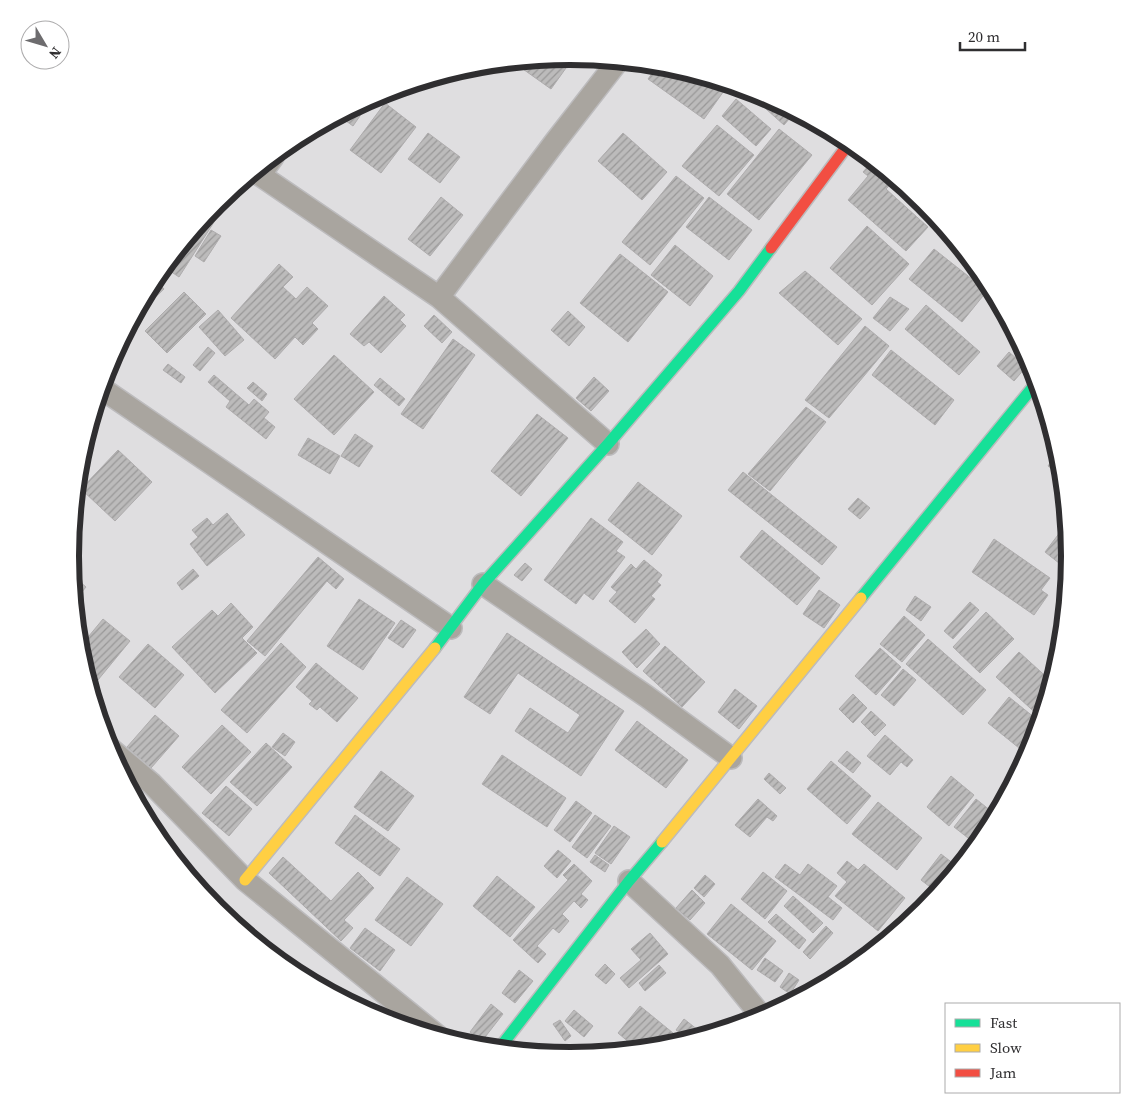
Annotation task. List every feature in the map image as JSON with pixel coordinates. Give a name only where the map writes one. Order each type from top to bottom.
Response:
[{"type":"street","points":[[439,296],[613,67]]},
{"type":"street","points":[[245,880],[451,628],[483,584],[608,444],[738,291],[845,149]]},
{"type":"street","points":[[261,175],[439,296],[608,444]]},
{"type":"street","points":[[503,1044],[629,881],[1032,390]]},
{"type":"street","points":[[107,392],[313,531],[451,628]]},
{"type":"street","points":[[483,584],[646,696],[731,758]]},
{"type":"street","points":[[122,759],[152,784],[245,880],[425,1026]]},
{"type":"street","points":[[629,881],[720,965],[757,1011]]},
{"type":"building","points":[[568,65],[551,89],[521,68]]},
{"type":"building","points":[[653,72],[725,90],[704,119],[648,79]]},
{"type":"building","points":[[736,99],[771,129],[756,146],[722,116]]},
{"type":"building","points":[[758,102],[790,118],[784,125]]},
{"type":"building","points":[[385,103],[416,127],[381,173],[350,150]]},
{"type":"building","points":[[363,111],[353,126],[345,120]]},
{"type":"building","points":[[717,125],[754,155],[719,196],[682,166]]},
{"type":"building","points":[[779,129],[812,155],[759,220],[727,194]]},
{"type":"building","points":[[428,133],[460,157],[440,183],[408,159]]},
{"type":"building","points":[[623,133],[667,172],[642,200],[598,161]]},
{"type":"building","points":[[868,166],[891,184],[886,189],[928,227],[906,251],[848,200],[868,176],[863,172]]},
{"type":"building","points":[[676,176],[704,198],[650,265],[622,242]]},
{"type":"building","points":[[441,197],[463,215],[430,256],[408,239]]},
{"type":"building","points":[[709,197],[752,230],[729,260],[686,227]]},
{"type":"building","points":[[223,208],[179,277],[170,271],[200,232]]},
{"type":"building","points":[[867,226],[909,264],[872,305],[830,268]]},
{"type":"building","points":[[211,230],[221,236],[204,262],[195,256]]},
{"type":"building","points":[[675,245],[713,276],[690,306],[651,275]]},
{"type":"building","points":[[934,249],[981,286],[985,293],[962,322],[909,279]]},
{"type":"building","points":[[620,254],[668,292],[628,342],[580,303]]},
{"type":"building","points":[[279,264],[293,277],[283,287],[296,299],[307,287],[328,306],[312,323],[318,329],[303,345],[295,337],[275,359],[231,318]]},
{"type":"building","points":[[805,271],[862,319],[838,345],[779,293]]},
{"type":"building","points":[[160,285],[164,289],[149,303]]},
{"type":"building","points":[[184,292],[206,314],[167,353],[145,331]]},
{"type":"building","points":[[384,296],[405,315],[400,320],[406,326],[381,353],[369,342],[364,346],[350,334]]},
{"type":"building","points":[[890,297],[909,309],[890,331],[873,318]]},
{"type":"building","points":[[926,305],[980,352],[959,375],[905,329]]},
{"type":"building","points":[[218,310],[244,340],[225,356],[199,327]]},
{"type":"building","points":[[568,311],[585,327],[569,346],[551,330]]},
{"type":"building","points":[[434,315],[452,332],[442,343],[424,326]]},
{"type":"building","points":[[865,326],[889,346],[829,418],[805,400]]},
{"type":"building","points":[[453,339],[475,355],[423,429],[401,414]]},
{"type":"building","points":[[208,347],[215,353],[200,371],[193,365]]},
{"type":"building","points":[[891,350],[954,400],[935,425],[872,375]]},
{"type":"building","points":[[1009,352],[1022,363],[1024,369],[1014,381],[997,366]]},
{"type":"building","points":[[334,355],[374,392],[334,435],[294,399]]},
{"type":"building","points":[[168,364],[185,377],[181,383],[163,370]]},
{"type":"building","points":[[214,375],[249,405],[254,399],[269,412],[264,418],[275,427],[266,439],[226,407],[230,401],[208,382]]},
{"type":"building","points":[[594,377],[609,391],[591,411],[576,398]]},
{"type":"building","points":[[380,378],[405,399],[399,406],[374,385]]},
{"type":"building","points":[[253,382],[267,394],[262,401],[247,388]]},
{"type":"building","points":[[806,407],[826,422],[770,491],[748,474]]},
{"type":"building","points":[[537,414],[568,438],[521,496],[491,471]]},
{"type":"building","points":[[355,434],[373,446],[359,467],[341,456]]},
{"type":"building","points":[[308,438],[340,456],[330,474],[298,455]]},
{"type":"building","points":[[118,450],[152,482],[115,521],[83,491],[84,486]]},
{"type":"building","points":[[1052,460],[1053,470],[1048,466]]},
{"type":"building","points":[[743,472],[837,547],[822,565],[728,490]]},
{"type":"building","points":[[638,482],[682,516],[652,555],[608,520]]},
{"type":"building","points":[[858,498],[870,508],[860,519],[848,509]]},
{"type":"building","points":[[227,513],[245,535],[207,566],[190,544],[198,537],[192,530],[207,518],[213,525]]},
{"type":"building","points":[[591,518],[623,542],[616,551],[625,557],[593,600],[584,593],[576,604],[544,580]]},
{"type":"building","points":[[762,530],[820,578],[797,605],[740,557]]},
{"type":"building","points":[[1060,532],[1061,565],[1045,552]]},
{"type":"building","points":[[994,539],[1050,578],[1041,590],[1048,595],[1034,615],[972,572]]},
{"type":"building","points":[[318,557],[344,579],[336,589],[327,581],[265,656],[247,641]]},
{"type":"building","points":[[644,560],[662,575],[657,582],[661,585],[651,596],[655,599],[635,623],[609,601],[617,592],[611,587],[631,564],[636,569]]},
{"type":"building","points":[[525,563],[532,569],[522,581],[514,575]]},
{"type":"building","points":[[193,569],[199,576],[182,590],[177,583]]},
{"type":"building","points":[[80,582],[86,587],[80,592]]},
{"type":"building","points":[[819,590],[840,605],[824,628],[803,614]]},
{"type":"building","points":[[915,596],[931,607],[921,621],[906,610]]},
{"type":"building","points":[[359,599],[395,623],[363,670],[327,646]]},
{"type":"building","points":[[970,602],[979,610],[953,639],[944,631]]},
{"type":"building","points":[[231,603],[253,627],[242,638],[257,653],[215,693],[172,647],[212,610],[218,616]]},
{"type":"building","points":[[986,612],[1014,639],[980,673],[953,647]]},
{"type":"building","points":[[904,616],[925,635],[902,662],[880,644]]},
{"type":"building","points":[[103,619],[130,641],[95,684],[88,652],[86,640]]},
{"type":"building","points":[[401,620],[416,630],[403,648],[388,638]]},
{"type":"building","points":[[646,629],[660,644],[637,668],[622,652]]},
{"type":"building","points":[[507,633],[624,711],[581,776],[515,731],[530,708],[568,733],[580,715],[518,673],[490,714],[464,697]]},
{"type":"building","points":[[928,639],[986,690],[963,715],[906,664]]},
{"type":"building","points":[[281,643],[306,667],[247,733],[221,710]]},
{"type":"building","points":[[148,644],[184,675],[155,708],[119,677]]},
{"type":"building","points":[[665,646],[705,682],[682,707],[643,671]]},
{"type":"building","points":[[880,648],[901,667],[876,695],[855,676]]},
{"type":"building","points":[[1019,652],[1047,677],[1035,713],[996,677]]},
{"type":"building","points":[[316,663],[358,698],[337,722],[320,707],[317,710],[309,704],[312,701],[296,687]]},
{"type":"building","points":[[903,669],[916,680],[894,706],[881,695]]},
{"type":"building","points":[[735,689],[757,706],[739,729],[718,712]]},
{"type":"building","points":[[853,694],[867,708],[853,723],[839,709]]},
{"type":"building","points":[[1009,697],[1034,717],[1026,739],[1019,748],[988,723]]},
{"type":"building","points":[[871,711],[886,725],[875,736],[861,722]]},
{"type":"building","points":[[155,715],[179,736],[151,768],[127,747]]},
{"type":"building","points":[[637,721],[688,760],[666,788],[615,750]]},
{"type":"building","points":[[222,725],[251,752],[211,794],[182,767]]},
{"type":"building","points":[[283,733],[295,742],[285,756],[272,747]]},
{"type":"building","points":[[885,735],[913,760],[907,767],[901,762],[890,775],[867,756]]},
{"type":"building","points":[[266,743],[292,767],[257,806],[230,782]]},
{"type":"building","points":[[847,751],[861,763],[853,773],[838,761]]},
{"type":"building","points":[[502,755],[566,798],[547,827],[482,784]]},
{"type":"building","points":[[831,761],[871,796],[847,824],[807,789]]},
{"type":"building","points":[[381,771],[414,796],[388,831],[354,807]]},
{"type":"building","points":[[769,773],[786,788],[780,794],[764,779]]},
{"type":"building","points":[[951,776],[974,795],[949,826],[927,807]]},
{"type":"building","points":[[226,786],[252,809],[229,836],[202,813]]},
{"type":"building","points":[[758,799],[777,816],[773,821],[767,817],[750,837],[735,825]]},
{"type":"building","points":[[976,799],[991,811],[971,841],[954,827]]},
{"type":"building","points":[[576,801],[592,813],[570,842],[554,830]]},
{"type":"building","points":[[878,802],[922,838],[897,870],[852,834]]},
{"type":"building","points":[[355,815],[400,849],[380,876],[335,843]]},
{"type":"building","points":[[595,815],[611,826],[587,858],[572,847]]},
{"type":"building","points":[[614,826],[630,837],[611,864],[595,853]]},
{"type":"building","points":[[558,850],[571,861],[557,878],[544,866]]},
{"type":"building","points":[[941,854],[954,864],[933,889],[921,880]]},
{"type":"building","points":[[595,855],[609,865],[605,872],[590,862]]},
{"type":"building","points":[[283,857],[331,901],[358,872],[374,888],[344,920],[353,928],[341,941],[269,873]]},
{"type":"building","points":[[847,861],[858,870],[864,864],[905,898],[878,931],[835,896],[847,882],[837,873]]},
{"type":"building","points":[[574,864],[592,881],[581,894],[588,900],[581,908],[574,901],[562,914],[569,921],[559,933],[553,928],[537,946],[546,954],[538,963],[513,940],[568,880],[563,875]]},
{"type":"building","points":[[785,864],[800,875],[808,864],[837,886],[828,897],[842,908],[833,920],[775,877]]},
{"type":"building","points":[[763,872],[787,891],[765,919],[741,899]]},
{"type":"building","points":[[705,875],[715,884],[704,897],[694,888]]},
{"type":"building","points":[[497,876],[535,907],[510,937],[473,906]]},
{"type":"building","points":[[407,877],[443,904],[411,946],[375,920]]},
{"type":"building","points":[[692,890],[705,903],[690,920],[676,908]]},
{"type":"building","points":[[793,896],[823,923],[813,933],[784,906]]},
{"type":"building","points":[[731,904],[776,941],[752,970],[707,934]]},
{"type":"building","points":[[776,914],[806,940],[799,949],[768,922]]},
{"type":"building","points":[[826,926],[833,933],[810,959],[803,952]]},
{"type":"building","points":[[365,928],[395,950],[380,971],[350,948]]},
{"type":"building","points":[[650,933],[668,954],[629,988],[620,978],[641,960],[631,949]]},
{"type":"building","points":[[765,958],[783,971],[775,982],[757,970]]},
{"type":"building","points":[[605,964],[615,974],[606,984],[595,975]]},
{"type":"building","points":[[659,965],[666,973],[645,991],[639,983]]},
{"type":"building","points":[[519,970],[533,981],[515,1003],[502,993]]},
{"type":"building","points":[[789,973],[799,980],[790,994],[780,987]]},
{"type":"building","points":[[491,1004],[503,1014],[483,1040],[470,1032]]},
{"type":"building","points":[[640,1006],[677,1036],[631,1044],[618,1033]]},
{"type":"building","points":[[574,1010],[593,1026],[584,1037],[565,1021]]},
{"type":"building","points":[[684,1019],[698,1030],[683,1035],[676,1030]]},
{"type":"building","points":[[560,1020],[571,1036],[565,1041],[553,1024]]},
{"type":"traffic: fast","points":[[435,648],[483,584],[608,444],[739,291],[771,248]]},
{"type":"traffic: fast","points":[[861,598],[1031,389]]},
{"type":"traffic: fast","points":[[503,1044],[629,881],[662,842]]},
{"type":"traffic: slow","points":[[662,842],[861,598]]},
{"type":"traffic: slow","points":[[245,880],[435,648]]},
{"type":"traffic: jam","points":[[771,248],[845,149]]}]
